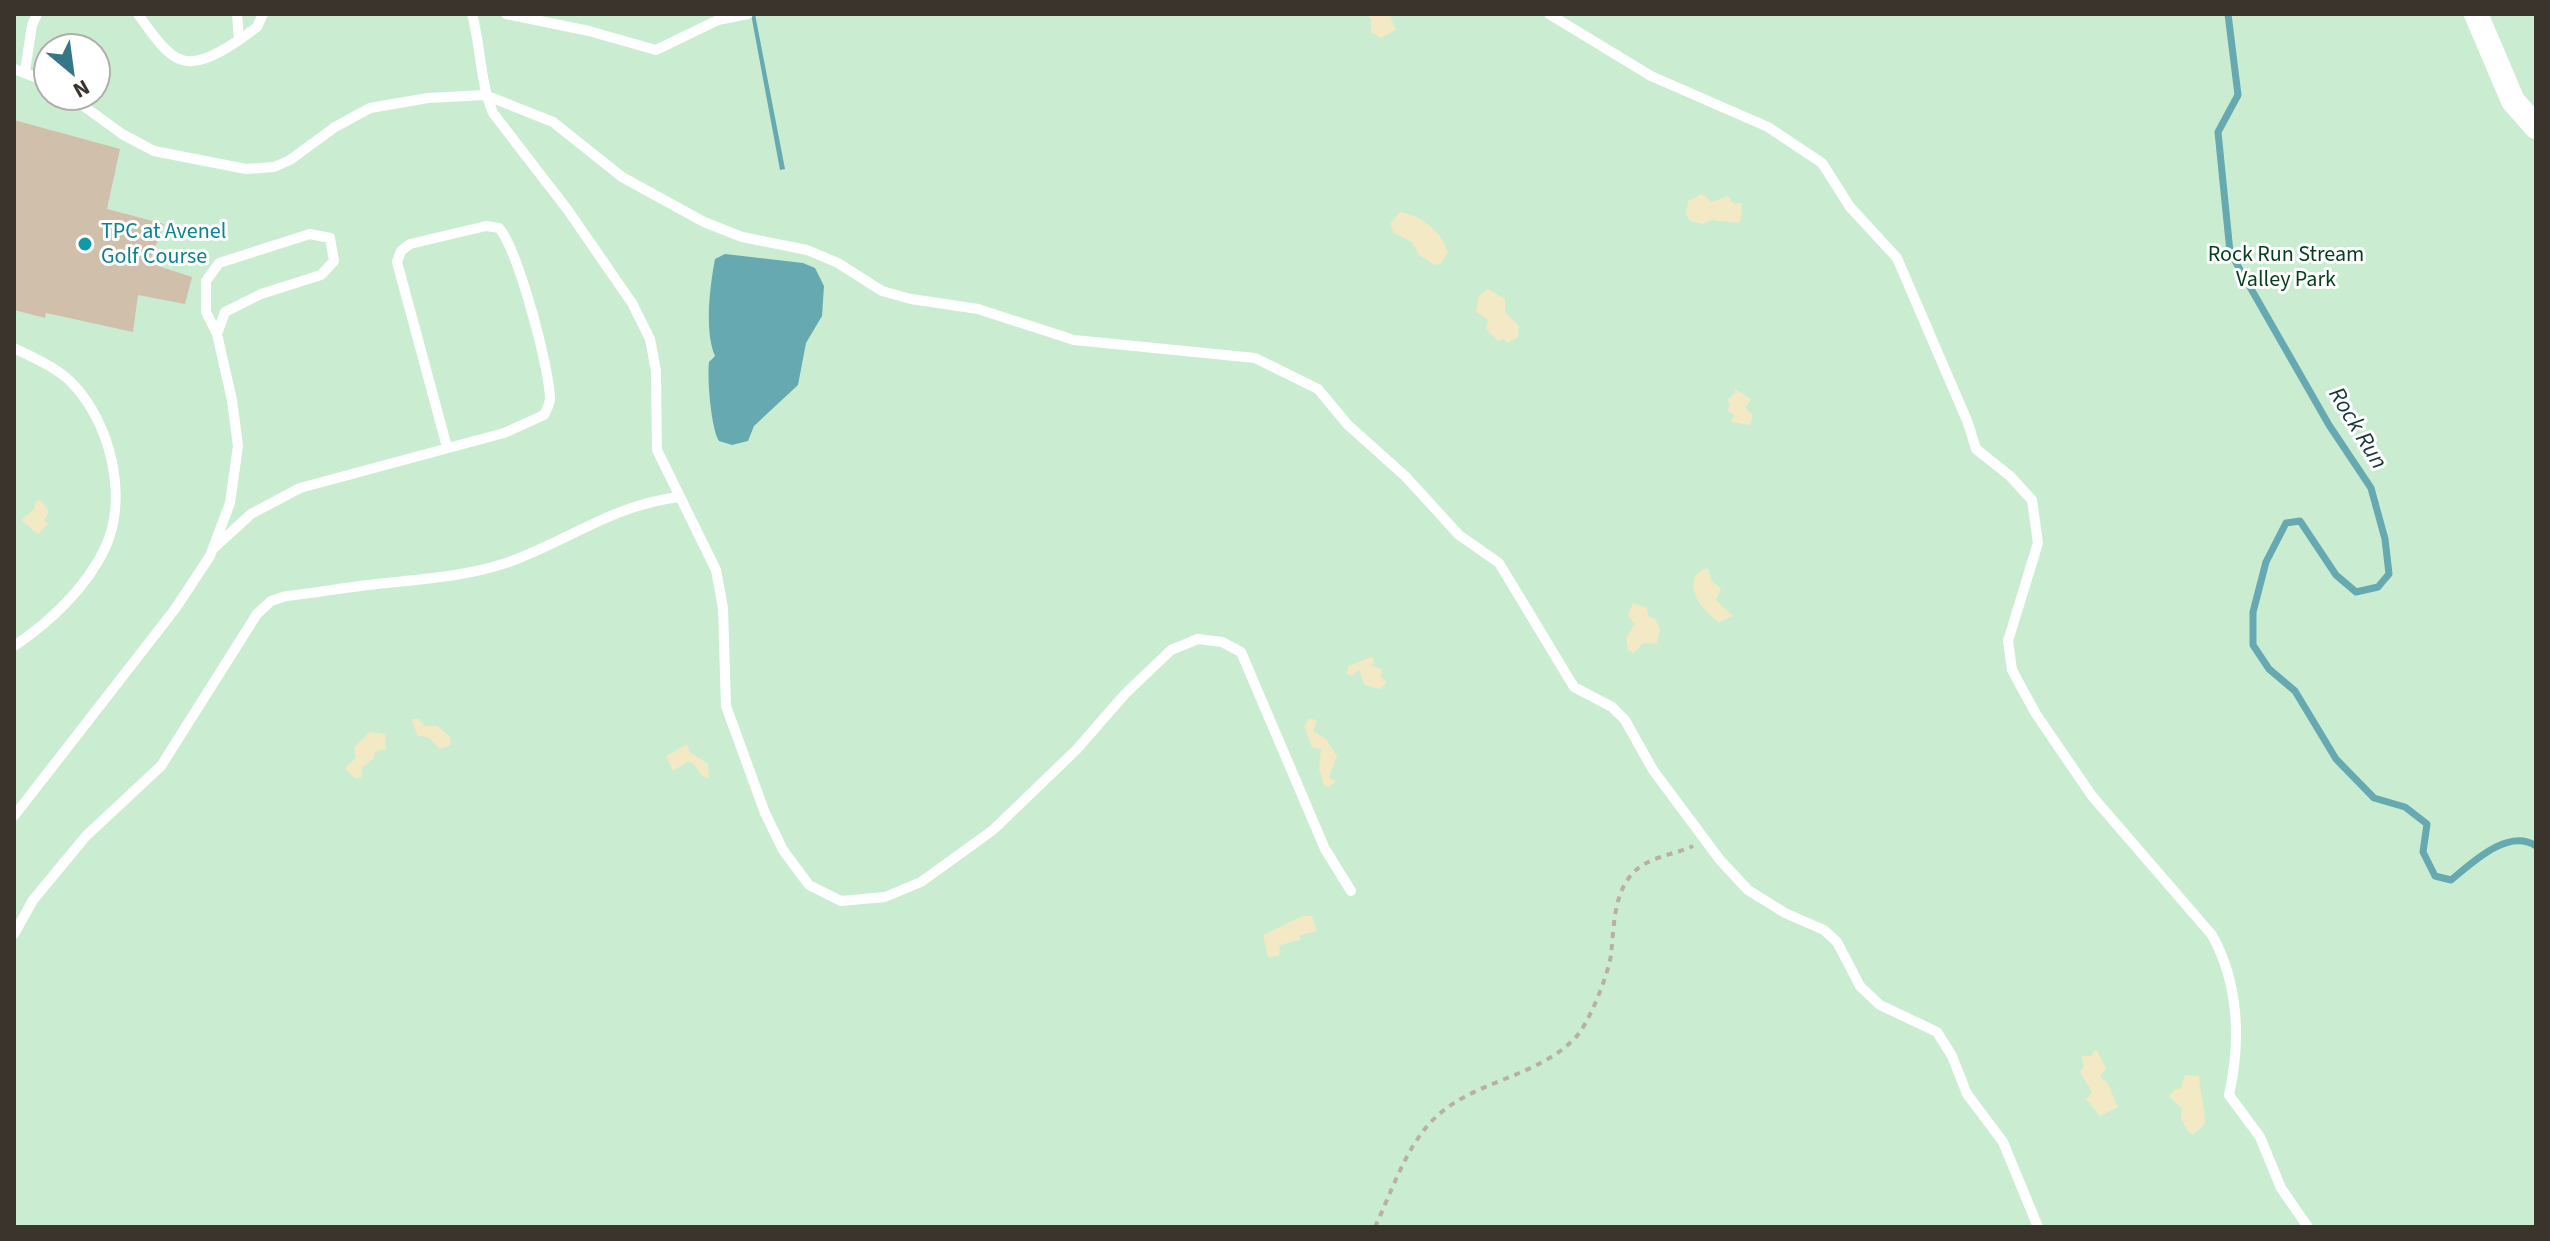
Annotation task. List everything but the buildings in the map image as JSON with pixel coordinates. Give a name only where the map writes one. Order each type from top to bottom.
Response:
[{"type":"street","points":[[2476,14],[2513,101],[2536,127]]},
{"type":"lane","points":[[19,70],[37,14]]},
{"type":"lane","points":[[138,14],[171,56],[185,62],[210,60],[257,27],[263,14]]},
{"type":"lane","points":[[237,14],[239,40]]},
{"type":"lane","points":[[472,14],[482,51],[485,95],[507,134],[543,176],[632,303],[650,339],[656,371],[657,450],[678,497],[703,538],[716,570],[723,608],[726,706],[744,763],[783,850],[809,885],[841,901],[885,897],[933,875],[993,830],[1077,749],[1125,694],[1171,650],[1198,639],[1222,642],[1241,652],[1325,849],[1351,891]]},
{"type":"lane","points":[[506,14],[589,31],[656,50],[718,20],[748,14]]},
{"type":"lane","points":[[1549,14],[1651,76],[1768,127],[1822,163],[1850,207],[1897,258],[1968,423],[1976,449],[2010,476],[2032,500],[2038,543],[2010,631],[2008,653],[2012,670],[2036,714],[2092,796],[2202,923],[2224,958],[2231,977],[2236,1028],[2229,1095],[2260,1137],[2281,1188],[2308,1227]]},
{"type":"lane","points":[[92,112],[122,134],[154,151],[246,169],[274,167],[290,160],[335,127],[370,108],[428,98],[485,95],[553,122],[622,177],[704,222],[742,237],[807,250],[838,263],[882,291],[911,299],[978,309],[1074,340],[1255,358],[1318,389],[1348,425],[1405,476],[1459,535],[1499,563],[1574,687],[1612,707],[1625,720],[1653,770],[1701,835],[1748,890],[1785,913],[1824,930],[1837,942],[1860,986],[1880,1005],[1937,1032],[1952,1056],[1967,1094],[2003,1142],[2038,1227]]},
{"type":"lane","points":[[213,548],[251,514],[300,488],[447,447],[528,424],[544,415],[551,401],[513,250],[499,228],[486,226],[410,244],[401,251],[397,262],[447,447]]},
{"type":"lane","points":[[14,816],[126,676],[213,548],[230,503],[238,446],[232,400],[217,334],[206,312],[206,281],[219,263],[310,234],[330,238],[334,261],[321,275],[261,294],[225,312],[217,334]]},
{"type":"lane","points":[[14,348],[49,365],[72,383],[97,417],[108,446],[114,480],[114,514],[105,548],[68,602],[14,646]]},
{"type":"lane","points":[[14,934],[33,900],[86,836],[161,766],[257,614],[271,601],[286,596],[443,579],[479,570],[533,552],[629,506],[678,497]]},
{"type":"path","points":[[1375,1227],[1402,1169],[1434,1118],[1449,1106],[1531,1068],[1576,1038],[1602,986],[1611,957],[1614,912],[1631,875],[1648,863],[1695,845],[1701,835]]},
{"type":"green space","name":"Rock Run Stream Valley Park","points":[[14,14],[2536,14],[2536,1227],[14,1227]]},
{"type":"sand","points":[[1367,14],[1389,14],[1396,30],[1381,38],[1371,32],[1371,20]]},
{"type":"sand","points":[[1702,194],[1712,202],[1728,196],[1734,204],[1742,203],[1741,219],[1738,223],[1712,220],[1702,224],[1690,221],[1686,215],[1688,201]]},
{"type":"sand","points":[[1400,212],[1423,221],[1440,237],[1448,252],[1441,263],[1435,265],[1419,255],[1412,242],[1394,233],[1390,224]]},
{"type":"sand","points":[[1488,289],[1505,299],[1505,312],[1519,326],[1518,337],[1507,343],[1504,339],[1498,341],[1486,329],[1488,320],[1476,312],[1479,295]]},
{"type":"sand","points":[[1735,389],[1751,399],[1745,408],[1753,415],[1750,425],[1731,422],[1734,415],[1727,411],[1730,405],[1727,400]]},
{"type":"sand","points":[[41,500],[49,512],[44,520],[48,524],[38,534],[21,520],[34,509],[36,501]]},
{"type":"sand","points":[[1708,568],[1711,580],[1721,589],[1716,600],[1733,616],[1719,622],[1699,602],[1693,586],[1699,572]]},
{"type":"sand","points":[[1633,603],[1647,608],[1648,616],[1655,619],[1660,629],[1657,644],[1643,643],[1634,653],[1628,650],[1626,638],[1635,624],[1628,616]]},
{"type":"sand","points":[[1371,657],[1374,659],[1372,666],[1382,669],[1381,677],[1387,682],[1380,689],[1365,685],[1359,670],[1352,676],[1346,674],[1349,666]]},
{"type":"sand","points":[[1310,718],[1317,721],[1313,731],[1325,738],[1337,756],[1329,777],[1336,782],[1328,787],[1324,786],[1319,768],[1321,749],[1312,747],[1304,726]]},
{"type":"sand","points":[[411,719],[418,719],[425,726],[438,726],[450,737],[451,745],[440,749],[428,737],[418,736]]},
{"type":"sand","points":[[370,732],[385,734],[386,749],[375,752],[374,758],[362,768],[361,778],[354,778],[345,768],[356,758],[354,747]]},
{"type":"sand","points":[[687,744],[690,752],[708,764],[709,778],[702,776],[693,763],[687,762],[673,771],[666,756]]},
{"type":"sand","points":[[1303,916],[1312,916],[1317,931],[1300,935],[1300,940],[1280,945],[1279,956],[1268,957],[1263,935]]},
{"type":"sand","points":[[2096,1049],[2106,1068],[2100,1077],[2107,1082],[2118,1107],[2100,1116],[2086,1099],[2092,1092],[2080,1072],[2084,1066],[2081,1056],[2091,1056]]},
{"type":"sand","points":[[2185,1075],[2199,1076],[2205,1124],[2194,1134],[2190,1134],[2181,1119],[2182,1108],[2169,1097],[2174,1090],[2181,1088]]},
{"type":"water","points":[[751,14],[755,14],[785,169],[780,170]]},
{"type":"water","points":[[725,254],[803,263],[815,268],[824,286],[822,316],[806,343],[798,385],[754,426],[748,441],[732,445],[719,441],[716,435],[709,379],[709,362],[715,356],[709,321],[711,282],[715,259]]},
{"type":"waterway","name":"Rock Run","points":[[2228,14],[2238,95],[2218,132],[2230,252],[2329,425],[2371,488],[2385,539],[2389,574],[2378,587],[2356,592],[2336,575],[2300,521],[2286,523],[2266,562],[2253,612],[2253,645],[2269,669],[2295,691],[2336,759],[2374,798],[2405,807],[2427,824],[2423,852],[2435,876],[2451,880],[2479,857],[2502,844],[2525,841],[2536,846]]},
{"type":"place","name":"TPC at Avenel Golf Course","points":[[85,244]]}]
